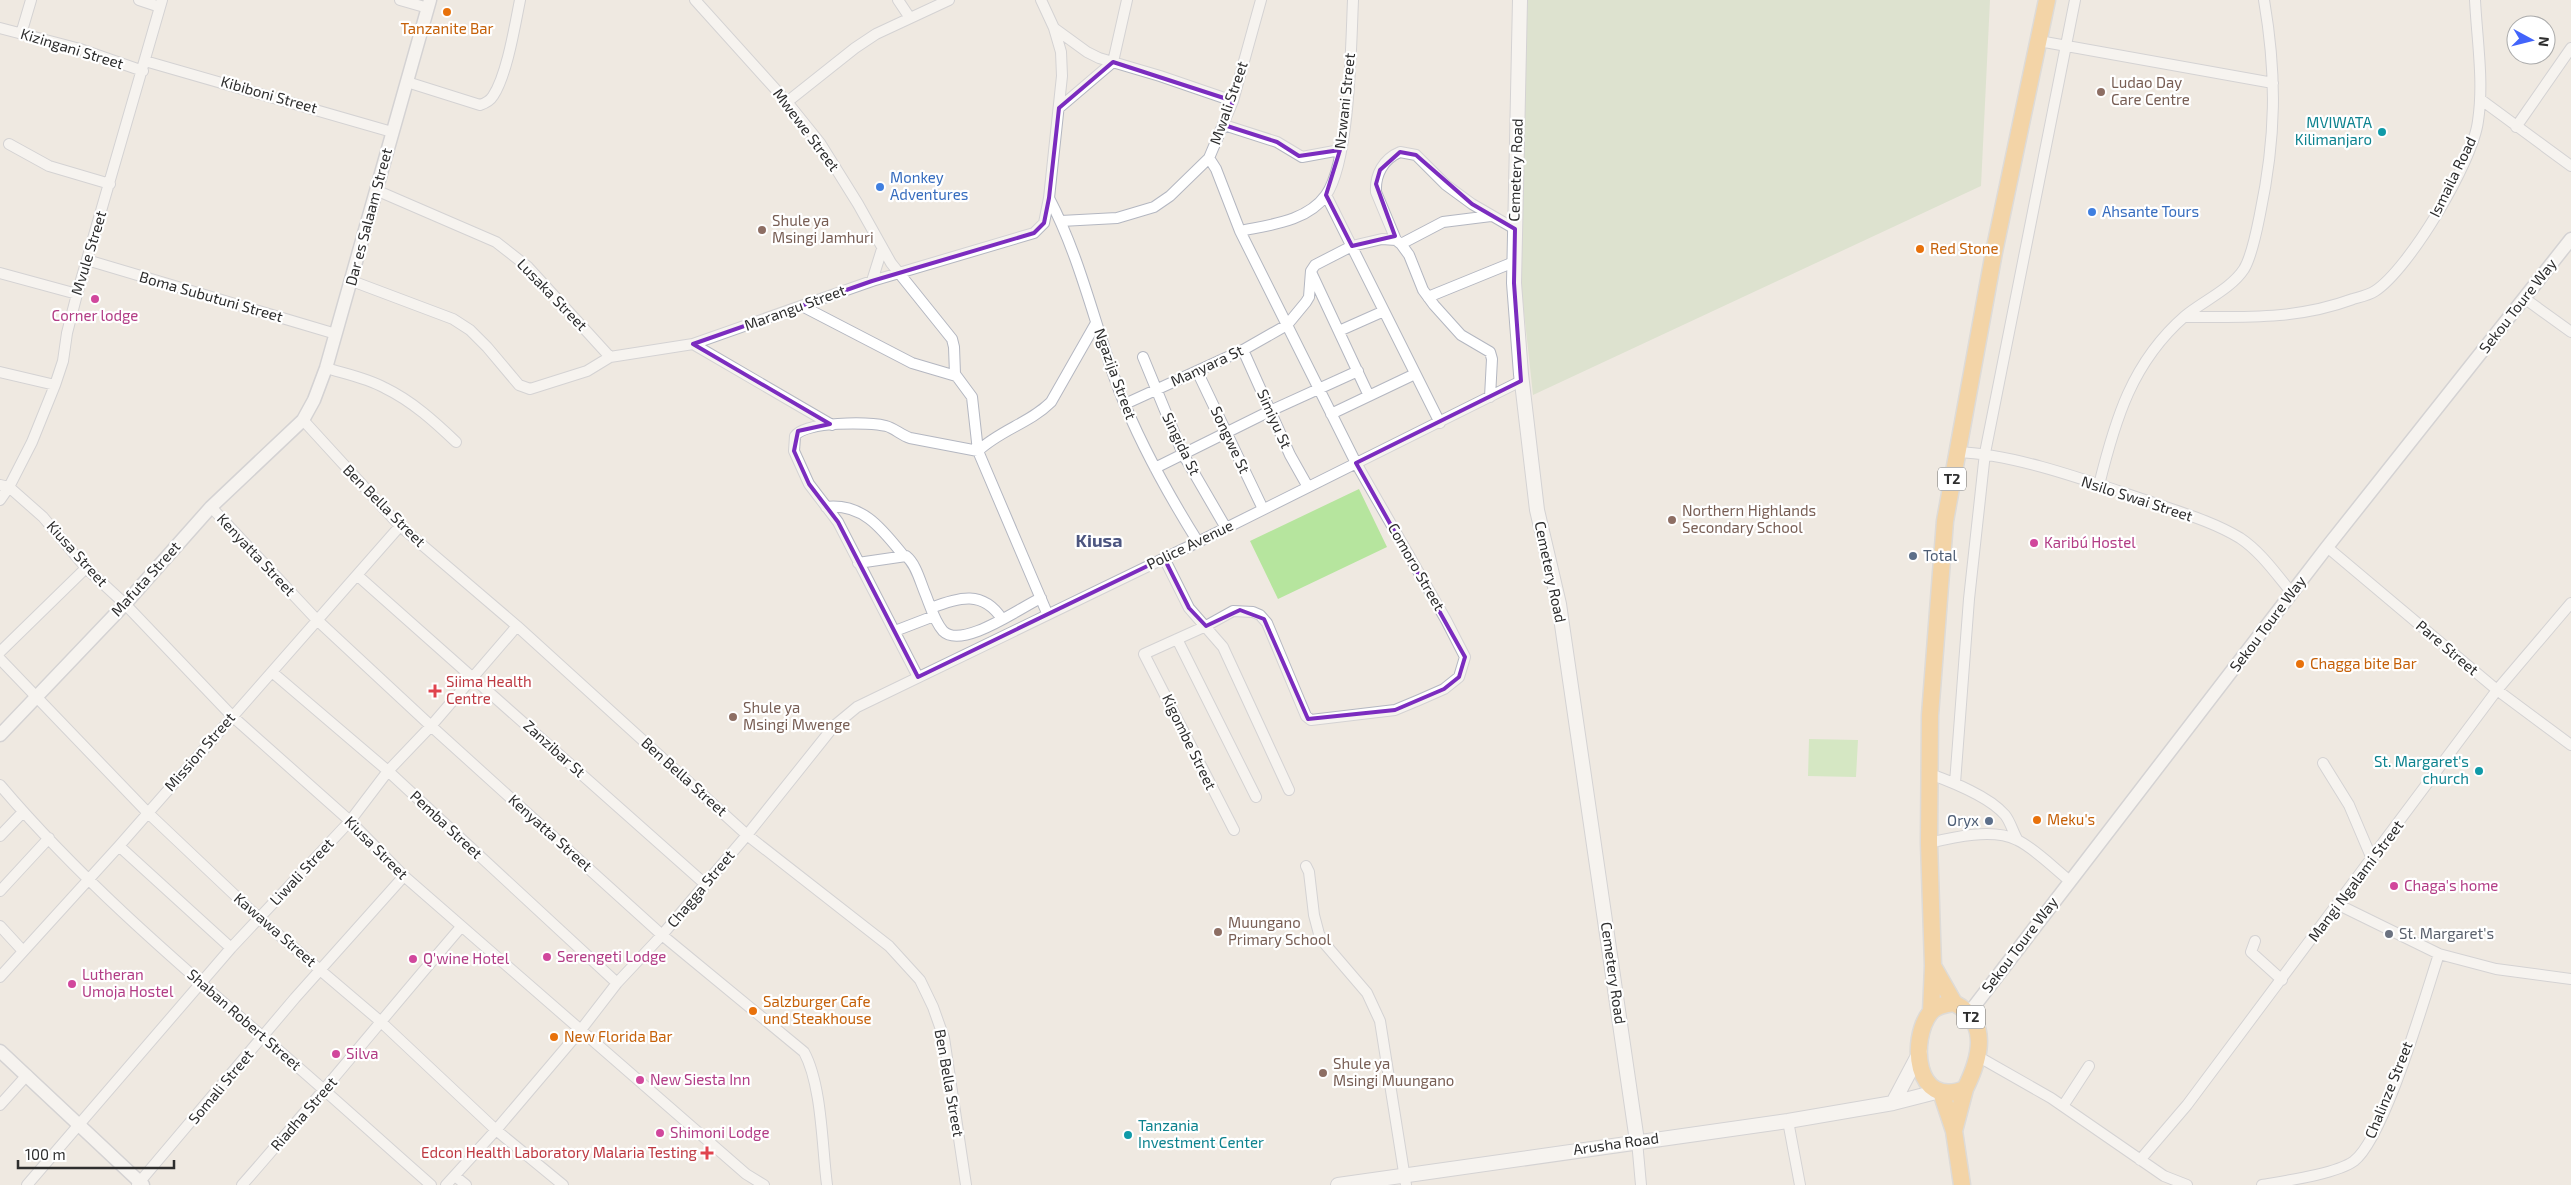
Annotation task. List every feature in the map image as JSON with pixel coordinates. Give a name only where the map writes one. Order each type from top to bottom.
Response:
[{"type":"highway","name":"T2","points":[[1962,1185],[1954,1131],[1938,1092],[1925,1082],[1920,1052],[1922,1035],[1930,1012],[1933,966],[1929,843],[1930,715],[1939,581],[1945,521],[1994,252],[2047,0]]},
{"type":"highway","name":"T2","points":[[1933,966],[1954,1003],[1969,1013],[1977,1029],[1979,1057],[1965,1089],[1954,1131]]},
{"type":"highway","name":"T2","points":[[1930,1012],[1942,1005],[1954,1003]]},
{"type":"highway","points":[[1938,1092],[1954,1093],[1965,1089]]},
{"type":"main road","name":"Cemetery Road","points":[[1520,0],[1514,262],[1521,381],[1537,510],[1559,604],[1637,1141]]},
{"type":"main road","points":[[1893,1103],[1920,1052]]},
{"type":"main road","name":"Arusha Road","points":[[1338,1185],[1405,1180],[1637,1141],[1788,1121],[1893,1103],[1938,1092]]},
{"type":"street","points":[[21,34],[31,0]]},
{"type":"street","points":[[138,0],[161,3]]},
{"type":"street","points":[[400,0],[429,4]]},
{"type":"street","points":[[408,82],[480,105],[489,102],[494,95],[510,47],[520,0]]},
{"type":"street","name":"Mwewe Street","points":[[695,0],[820,143],[858,204],[882,250],[952,339],[956,376]]},
{"type":"street","points":[[898,0],[910,18]]},
{"type":"street","points":[[786,102],[855,48],[910,18],[949,0]]},
{"type":"street","name":"Marangu Street","points":[[352,281],[398,296],[457,321],[487,346],[512,379],[526,388],[542,387],[587,371],[610,357],[693,344],[899,272],[1034,232],[1044,223],[1049,198],[1062,64],[1054,28],[1041,0]]},
{"type":"street","points":[[1059,108],[1113,62],[1127,0]]},
{"type":"street","name":"Mwali Street","points":[[1061,221],[1117,218],[1154,207],[1170,196],[1209,158],[1233,101],[1261,0]]},
{"type":"street","name":"Nzwani Street","points":[[1240,231],[1298,217],[1326,195],[1336,171],[1345,123],[1353,0]]},
{"type":"street","points":[[1955,783],[1969,599],[1985,453],[2075,0]]},
{"type":"street","points":[[2099,485],[2111,437],[2130,386],[2151,353],[2185,316],[2226,286],[2244,268],[2257,231],[2268,177],[2274,117],[2272,49],[2264,0]]},
{"type":"street","name":"Ismaila Road","points":[[2185,316],[2272,318],[2337,305],[2375,291],[2407,259],[2441,209],[2478,124],[2480,99],[2475,0]]},
{"type":"street","name":"Mvule Street","points":[[0,500],[5,486],[32,442],[63,360],[66,333],[86,260],[143,72],[161,3]]},
{"type":"street","name":"Dar es Salaam Street","points":[[299,424],[314,400],[326,368],[378,191],[392,132],[429,4]]},
{"type":"street","name":"Kizingani Street","points":[[0,28],[73,47],[143,72]]},
{"type":"street","points":[[1054,28],[1087,52],[1233,101]]},
{"type":"street","points":[[2039,40],[2273,83]]},
{"type":"street","points":[[2516,127],[2571,48]]},
{"type":"street","name":"Kibiboni Street","points":[[145,61],[392,132]]},
{"type":"street","points":[[2480,99],[2571,166]]},
{"type":"street","points":[[1224,125],[1277,142],[1302,157],[1340,150]]},
{"type":"street","points":[[8,144],[50,166],[110,184]]},
{"type":"street","points":[[1490,397],[1492,359],[1490,352],[1461,335],[1428,297],[1409,255],[1398,242],[1376,192],[1380,170],[1389,158],[1400,152],[1416,156],[1446,185],[1515,229]]},
{"type":"street","name":"Comoro Street","points":[[1206,626],[1233,611],[1246,610],[1260,615],[1267,623],[1306,716],[1311,720],[1395,710],[1444,689],[1458,677],[1465,657],[1460,645],[1356,463],[1240,231],[1216,169],[1209,158]]},
{"type":"street","name":"Lusaka Street","points":[[378,191],[496,242],[541,280],[610,357]]},
{"type":"street","points":[[1326,195],[1440,423]]},
{"type":"street","name":"Ngazija Street","points":[[1049,198],[1061,221],[1125,404],[1171,500],[1198,542]]},
{"type":"street","points":[[1287,325],[1309,297],[1311,271],[1320,262],[1352,246],[1382,239],[1398,242],[1443,222],[1492,216]]},
{"type":"street","name":"Sekou Toure Way","points":[[1969,1013],[2327,547],[2571,239]]},
{"type":"street","points":[[872,281],[882,250]]},
{"type":"street","name":"Boma Subutuni Street","points":[[86,260],[336,334]]},
{"type":"street","points":[[1428,297],[1514,262]]},
{"type":"street","points":[[1311,271],[1369,396]]},
{"type":"street","points":[[0,273],[77,294]]},
{"type":"street","points":[[2524,298],[2571,332]]},
{"type":"street","points":[[802,306],[912,363],[956,376],[969,390],[972,397],[978,451],[1047,613]]},
{"type":"street","points":[[1339,331],[1384,311]]},
{"type":"street","points":[[978,451],[988,442],[1044,410],[1051,402],[1096,323]]},
{"type":"street","name":"Manyara St","points":[[1125,404],[1243,350],[1287,325]]},
{"type":"street","points":[[693,344],[832,425]]},
{"type":"street","name":"Simiyu St","points":[[1243,350],[1270,411],[1308,487]]},
{"type":"street","name":"Singida St","points":[[1143,357],[1183,454],[1226,528]]},
{"type":"street","points":[[326,368],[360,378],[395,393],[422,412],[456,442]]},
{"type":"street","name":"Songwe St","points":[[1197,371],[1263,509]]},
{"type":"street","points":[[1155,468],[1226,432],[1358,371]]},
{"type":"street","points":[[0,372],[55,384]]},
{"type":"street","points":[[1331,414],[1415,374]]},
{"type":"street","name":"Police Avenue","points":[[856,707],[1047,613],[1198,542],[1521,381]]},
{"type":"street","points":[[918,677],[838,522],[809,484],[794,451],[793,443],[798,431],[849,423],[881,425],[910,438],[978,451]]},
{"type":"street","name":"Mafuta Street","points":[[0,735],[125,604],[211,507],[299,424]]},
{"type":"street","name":"Ben Bella Street","points":[[299,424],[400,526],[517,626],[747,835],[889,946],[920,980],[933,1007],[944,1038],[966,1185]]},
{"type":"street","name":"Nsilo Swai Street","points":[[1957,452],[1985,453],[2099,485],[2212,524],[2240,538],[2259,553],[2292,593]]},
{"type":"street","name":"Kiusa Street","points":[[5,486],[43,517],[86,568],[125,604],[232,716],[350,821],[404,876],[746,1174],[764,1185]]},
{"type":"street","points":[[826,507],[841,506],[859,511],[885,534],[903,555],[909,558],[932,612],[942,630],[951,636],[959,637],[1002,620],[1041,598]]},
{"type":"street","name":"Kenyatta Street","points":[[211,507],[316,620],[431,726],[662,935],[720,980],[804,1052],[811,1066],[814,1079],[827,1185]]},
{"type":"street","name":"Mission Street","points":[[0,977],[119,846],[400,526]]},
{"type":"street","name":"Pare Street","points":[[2327,547],[2498,690],[2571,744]]},
{"type":"street","points":[[858,563],[903,555]]},
{"type":"street","points":[[1164,558],[1189,608],[1219,640],[1225,651],[1289,790]]},
{"type":"street","points":[[0,652],[86,568]]},
{"type":"street","name":"Zanzibar St","points":[[357,575],[705,884]]},
{"type":"street","points":[[894,631],[952,600],[970,598],[993,607],[1002,620]]},
{"type":"street","name":"Mangi Ngalami Street","points":[[2140,1160],[2187,1105],[2339,905],[2498,690],[2571,603]]},
{"type":"street","name":"Liwali Street","points":[[27,1185],[230,948],[350,821],[388,772],[431,726],[517,626]]},
{"type":"street","points":[[1206,626],[1177,639],[1256,797]]},
{"type":"street","name":"Kigombe Street","points":[[1177,639],[1144,654],[1234,830]]},
{"type":"street","name":"Kawawa Street","points":[[0,659],[147,812],[259,918],[380,1021],[496,1130],[564,1185]]},
{"type":"street","name":"Pemba Street","points":[[272,672],[388,772],[617,983]]},
{"type":"street","name":"Chagga Street","points":[[446,1185],[496,1130],[580,1031],[617,983],[662,935],[747,835],[834,726],[856,707]]},
{"type":"street","points":[[2323,763],[2349,805],[2372,859]]},
{"type":"street","points":[[1930,774],[1955,783],[1999,809],[2006,817],[2017,839],[2070,880]]},
{"type":"street","name":"Shaban Robert Street","points":[[0,785],[23,812],[88,878],[200,983],[431,1185]]},
{"type":"street","points":[[0,836],[23,812]]},
{"type":"street","points":[[1929,843],[1964,834],[1991,835],[2017,839]]},
{"type":"street","points":[[0,891],[49,838]]},
{"type":"street","points":[[119,846],[230,948]]},
{"type":"street","points":[[1306,866],[1311,880],[1314,915],[1319,934],[1324,944],[1367,993],[1380,1021],[1405,1180]]},
{"type":"street","name":"Somali Street","points":[[140,1184],[264,1037],[404,876]]},
{"type":"street","points":[[2339,905],[2439,954],[2496,969],[2571,979]]},
{"type":"street","points":[[0,926],[23,951]]},
{"type":"street","name":"Riadha Street","points":[[242,1185],[325,1091],[380,1021],[461,927]]},
{"type":"street","points":[[2255,941],[2251,952],[2282,980]]},
{"type":"street","name":"Chalinze Street","points":[[2262,1185],[2341,1167],[2354,1161],[2364,1150],[2375,1132],[2396,1081],[2439,954]]},
{"type":"street","points":[[0,1051],[140,1184]]},
{"type":"street","points":[[1979,1057],[2018,1078],[2063,1106],[2164,1176],[2187,1185]]},
{"type":"street","points":[[2063,1106],[2089,1066]]},
{"type":"street","points":[[0,1105],[26,1075]]},
{"type":"street","points":[[1788,1121],[1800,1185]]},
{"type":"street","points":[[1637,1141],[1642,1185]]},
{"type":"street","points":[[455,1176],[466,1185]]},
{"type":"highlighted area","points":[[1113,62],[1233,101],[1224,125],[1277,142],[1299,156],[1340,150],[1326,195],[1352,246],[1395,236],[1376,184],[1380,170],[1400,152],[1416,155],[1472,204],[1515,229],[1514,283],[1521,381],[1356,463],[1465,657],[1459,677],[1444,689],[1395,710],[1308,719],[1264,619],[1240,610],[1206,626],[1189,608],[1164,558],[918,677],[838,522],[809,484],[794,451],[798,431],[830,424],[693,344],[872,281],[1034,233],[1044,223],[1049,198],[1059,108]]},
{"type":"green space","points":[[1525,0],[1990,0],[1981,186],[1533,395],[1521,284]]},
{"type":"green space","points":[[1359,489],[1387,547],[1278,599],[1250,541]]},
{"type":"green space","points":[[1809,739],[1858,740],[1856,777],[1808,776]]},
{"type":"place","name":"Tanzanite Bar","points":[[447,12]]},
{"type":"place","name":"Ludao Day Care Centre","points":[[2101,92]]},
{"type":"place","name":"MVIWATA Kilimanjaro","points":[[2382,132]]},
{"type":"place","name":"Monkey Adventures","points":[[880,187]]},
{"type":"place","name":"Ahsante Tours","points":[[2092,212]]},
{"type":"place","name":"Shule ya Msingi Jamhuri","points":[[762,230]]},
{"type":"place","name":"Red Stone","points":[[1920,249]]},
{"type":"place","name":"Corner lodge","points":[[95,299]]},
{"type":"place","name":"Northern Highlands Secondary School","points":[[1672,520]]},
{"type":"place","name":"Karibú Hostel","points":[[2034,543]]},
{"type":"place","name":"Total","points":[[1913,556]]},
{"type":"place","name":"Chagga bite Bar","points":[[2300,664]]},
{"type":"place","name":"Siima Health Centre","points":[[435,691]]},
{"type":"place","name":"Shule ya Msingi Mwenge","points":[[733,717]]},
{"type":"place","name":"St. Margaret's church","points":[[2479,771]]},
{"type":"place","name":"Meku's","points":[[2037,820]]},
{"type":"place","name":"Oryx","points":[[1989,821]]},
{"type":"place","name":"Chaga's home","points":[[2394,886]]},
{"type":"place","name":"Muungano Primary School","points":[[1218,932]]},
{"type":"place","name":"St. Margaret's","points":[[2389,934]]},
{"type":"place","name":"Serengeti Lodge","points":[[547,957]]},
{"type":"place","name":"Q'wine Hotel","points":[[413,959]]},
{"type":"place","name":"Lutheran Umoja Hostel","points":[[72,984]]},
{"type":"place","name":"Salzburger Cafe und Steakhouse","points":[[753,1011]]},
{"type":"place","name":"New Florida Bar","points":[[554,1037]]},
{"type":"place","name":"Silva","points":[[336,1054]]},
{"type":"place","name":"Shule ya Msingi Muungano","points":[[1323,1073]]},
{"type":"place","name":"New Siesta Inn","points":[[640,1080]]},
{"type":"place","name":"Shimoni Lodge","points":[[660,1133]]},
{"type":"place","name":"Tanzania Investment Center","points":[[1128,1135]]},
{"type":"place","name":"Edcon Health Laboratory Malaria Testing","points":[[707,1153]]},
{"type":"district","name":"Kiusa","points":[[1099,541]]}]
